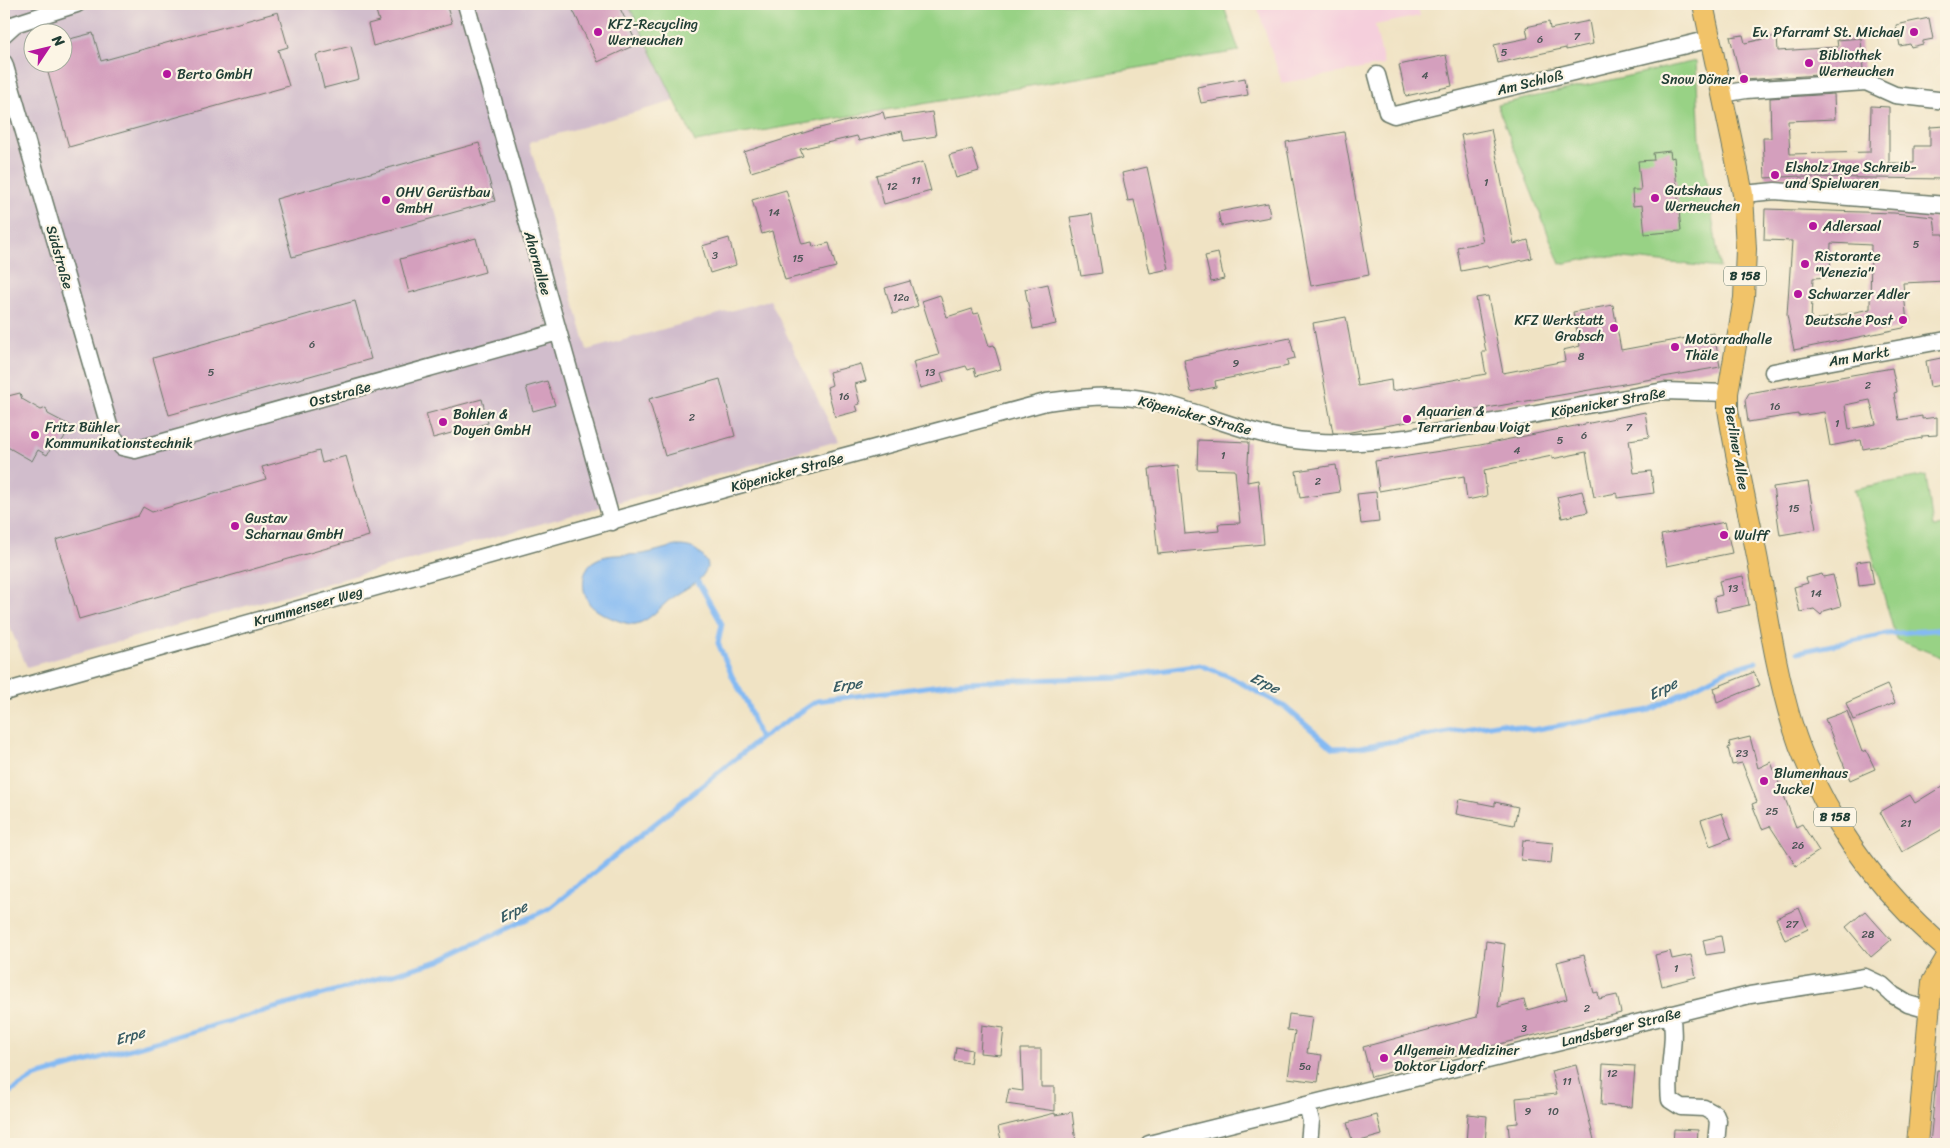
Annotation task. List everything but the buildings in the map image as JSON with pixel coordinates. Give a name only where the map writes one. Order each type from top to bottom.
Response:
[{"type":"main road","name":"Berliner Allee","points":[[1703,4],[1743,194],[1746,249],[1744,298],[1728,393],[1730,422],[1775,655],[1793,725],[1805,759],[1832,814],[1879,882],[1920,927],[1946,949]]},
{"type":"main road","points":[[1917,1144],[1932,982],[1946,958]]},
{"type":"street","points":[[4,34],[15,24],[77,4]]},
{"type":"street","name":"Ahornallee","points":[[466,4],[612,522]]},
{"type":"street","name":"Am Schloß","points":[[1377,75],[1386,112],[1394,115],[1711,39]]},
{"type":"street","name":"Südstraße","points":[[4,63],[112,436],[122,447]]},
{"type":"street","points":[[1722,94],[1746,90],[1866,82],[1895,94],[1946,101]]},
{"type":"street","points":[[1743,194],[1775,191],[1946,205]]},
{"type":"street","name":"Oststraße","points":[[122,447],[135,450],[558,332]]},
{"type":"street","name":"Am Markt","points":[[1772,372],[1946,340]]},
{"type":"street","name":"Köpenicker Straße","points":[[612,522],[767,477],[1020,408],[1071,398],[1104,396],[1141,399],[1265,435],[1334,444],[1377,442],[1405,438],[1664,391],[1728,393]]},
{"type":"street","name":"Krummenseer Weg","points":[[4,692],[612,522]]},
{"type":"street","name":"Landsberger Straße","points":[[1149,1144],[1750,995],[1865,977],[1882,985],[1892,995],[1908,1004],[1929,1010]]},
{"type":"street","points":[[1671,1014],[1674,1028],[1668,1087],[1670,1100],[1681,1107],[1704,1108],[1715,1114],[1718,1121],[1716,1144]]},
{"type":"street","points":[[1308,1105],[1311,1121],[1309,1144]]},
{"type":"shaded area","points":[[4,4],[628,4],[675,101],[529,142],[587,350],[770,300],[838,441],[27,667],[4,614]]},
{"type":"shaded area","points":[[1256,4],[1417,4],[1420,16],[1375,25],[1384,65],[1282,83]]},
{"type":"green space","points":[[628,4],[1223,4],[1239,51],[695,142]]},
{"type":"green space","points":[[1939,4],[1946,4],[1946,80],[1942,56]]},
{"type":"green space","points":[[1696,61],[1700,140],[1720,268],[1604,256],[1560,264],[1497,105]]},
{"type":"green space","points":[[1926,475],[1933,527],[1946,526],[1946,659],[1896,639],[1854,489]]},
{"type":"water","points":[[676,546],[692,548],[699,552],[708,564],[706,570],[699,580],[673,597],[646,620],[636,624],[618,621],[603,614],[589,603],[586,598],[584,580],[587,569],[594,561],[605,556],[643,554]]},
{"type":"waterway","points":[[698,582],[722,624],[718,643],[732,676],[747,703],[760,739]]},
{"type":"waterway","name":"Erpe","points":[[1798,652],[1886,634],[1946,629]]},
{"type":"waterway","name":"Erpe","points":[[4,1096],[36,1076],[439,961],[550,908],[760,739],[817,701],[964,682],[1119,677],[1200,665],[1228,676],[1285,707],[1333,748],[1360,747],[1501,723],[1532,730],[1650,710],[1727,670],[1756,662]]},
{"type":"place","name":"KFZ-Recycling Werneuchen","points":[[598,32]]},
{"type":"place","name":"Ev. Pfarramt St. Michael","points":[[1914,32]]},
{"type":"place","name":"Bibliothek Werneuchen","points":[[1809,63]]},
{"type":"place","name":"Berto GmbH","points":[[167,74]]},
{"type":"place","name":"Snow Döner","points":[[1744,79]]},
{"type":"place","name":"Elsholz Inge Schreib- und Spielwaren","points":[[1775,175]]},
{"type":"place","name":"Gutshaus Werneuchen","points":[[1655,198]]},
{"type":"place","name":"OHV Gerüstbau GmbH","points":[[386,200]]},
{"type":"place","name":"Adlersaal","points":[[1813,226]]},
{"type":"place","name":"Ristorante \"Venezia\"","points":[[1805,264]]},
{"type":"place","name":"Schwarzer Adler","points":[[1798,294]]},
{"type":"place","name":"Deutsche Post","points":[[1903,320]]},
{"type":"place","name":"KFZ Werkstatt Grabsch","points":[[1614,328]]},
{"type":"place","name":"Motorradhalle Thäle","points":[[1675,347]]},
{"type":"place","name":"Aquarien & Terrarienbau Voigt","points":[[1407,419]]},
{"type":"place","name":"Bohlen & Doyen GmbH","points":[[443,422]]},
{"type":"place","name":"Fritz Bühler Kommunikationstechnik","points":[[35,435]]},
{"type":"place","name":"Gustav Scharnau GmbH","points":[[235,526]]},
{"type":"place","name":"Wulff","points":[[1724,535]]},
{"type":"place","name":"Blumenhaus Juckel","points":[[1764,781]]},
{"type":"place","name":"Allgemein Mediziner Doktor Ligdorf","points":[[1384,1058]]}]
